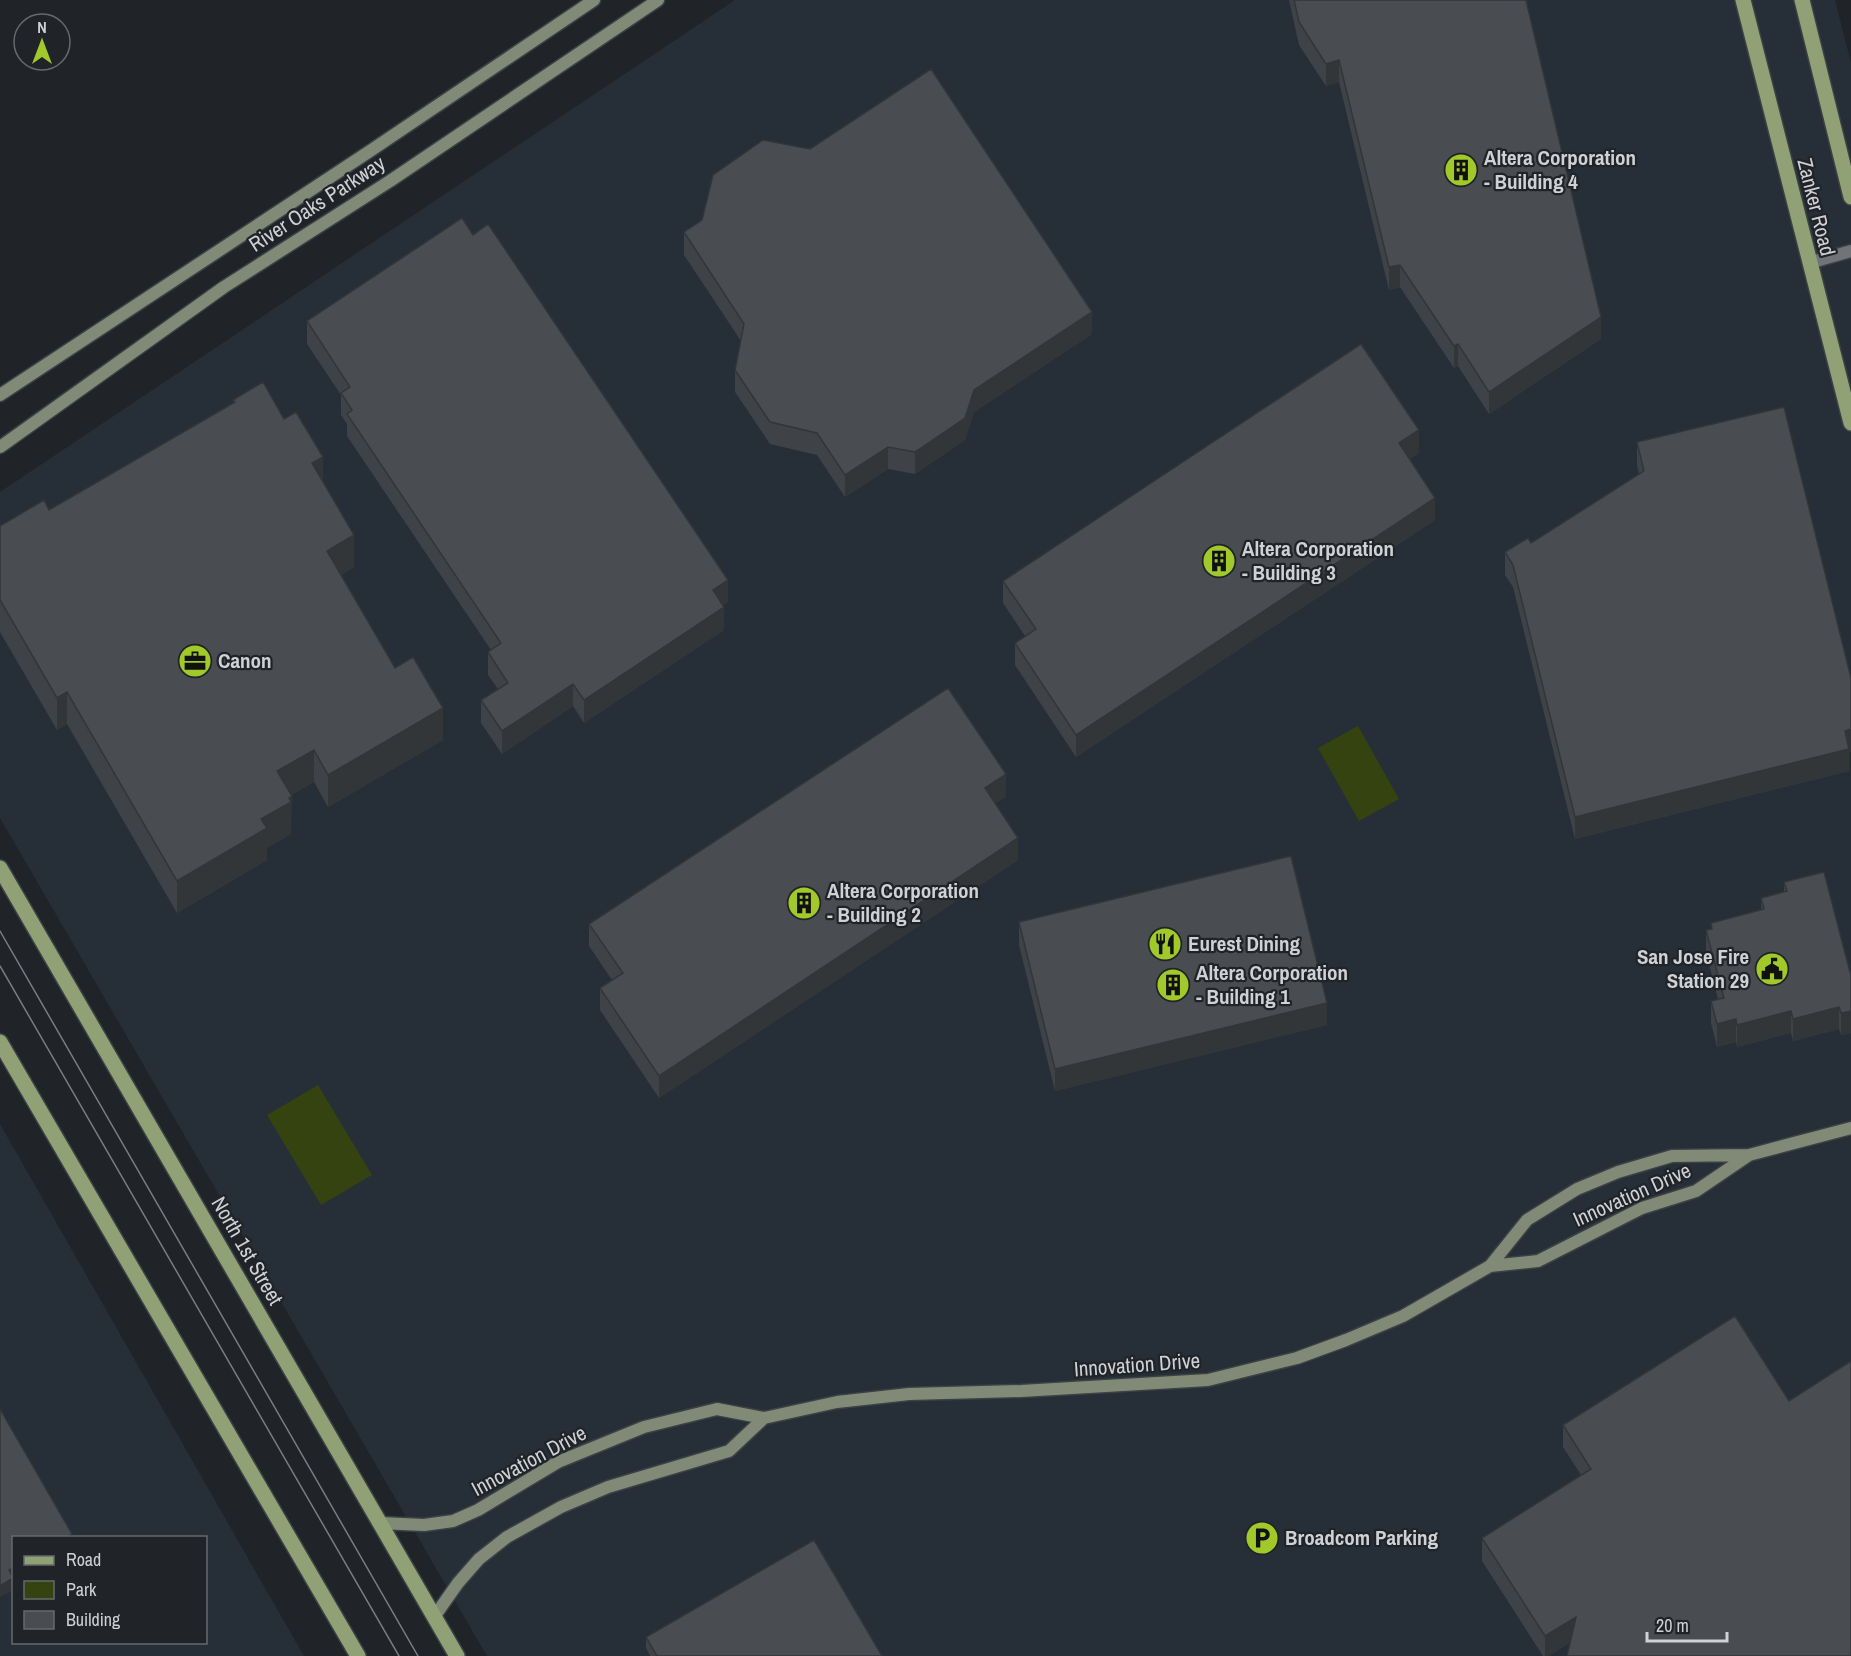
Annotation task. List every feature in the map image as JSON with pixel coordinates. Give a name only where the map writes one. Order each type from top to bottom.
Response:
[{"type":"main road","name":"Zanker Road","points":[[1743,0],[1851,423]]},
{"type":"main road","name":"Zanker Road","points":[[1802,0],[1851,197]]},
{"type":"main road","name":"North 1st Street","points":[[0,868],[457,1656]]},
{"type":"main road","points":[[0,1042],[358,1656]]},
{"type":"street","name":"River Oaks Parkway","points":[[0,395],[594,0]]},
{"type":"street","name":"River Oaks Parkway","points":[[0,447],[224,287],[390,181],[658,0]]},
{"type":"street","points":[[1809,262],[1851,251]]},
{"type":"street","name":"Innovation Drive","points":[[380,1523],[424,1525],[453,1521],[478,1510],[558,1462],[644,1427],[717,1408],[764,1418],[837,1402],[909,1394],[1021,1391],[1208,1380],[1297,1358],[1403,1316],[1490,1266],[1527,1220],[1577,1189],[1618,1172],[1672,1155],[1749,1155],[1851,1128]]},
{"type":"street","name":"Innovation Drive","points":[[1490,1266],[1538,1261],[1642,1208],[1696,1191],[1749,1155]]},
{"type":"street","points":[[434,1617],[458,1583],[479,1559],[507,1537],[561,1507],[608,1486],[729,1451],[764,1418]]},
{"type":"shaded area","points":[[735,0],[1835,0],[1851,63],[1851,1656],[487,1656],[0,818],[0,492]]},
{"type":"shaded area","points":[[0,1124],[304,1656],[0,1656]]},
{"type":"green space","points":[[1358,726],[1399,799],[1359,821],[1318,748]]},
{"type":"green space","points":[[318,1085],[372,1175],[321,1205],[267,1115]]},
{"type":"building","name":"Altera Corporation - Building 4","points":[[1294,0],[1526,0],[1601,317],[1489,392],[1458,344],[1454,346],[1400,265],[1389,267],[1339,60],[1326,64],[1299,22]]},
{"type":"building","points":[[931,69],[1092,312],[974,390],[965,418],[915,452],[888,447],[845,475],[817,433],[770,422],[735,370],[744,324],[684,232],[702,220],[713,175],[763,140],[810,149]]},
{"type":"building","points":[[462,218],[473,235],[488,224],[728,580],[713,590],[724,607],[584,700],[573,684],[502,731],[481,700],[508,683],[488,652],[501,643],[347,414],[352,410],[341,393],[350,387],[307,321]]},
{"type":"building","name":"Altera Corporation - Building 3","points":[[1361,344],[1419,430],[1399,443],[1435,498],[1076,735],[1015,643],[1036,629],[1003,581]]},
{"type":"building","name":"Canon","points":[[263,382],[284,419],[296,412],[323,457],[312,463],[354,535],[327,551],[395,668],[413,657],[443,708],[328,775],[314,750],[277,771],[292,796],[289,798],[291,802],[261,819],[267,828],[177,881],[67,692],[57,698],[0,600],[0,526],[44,500],[49,510],[235,402],[233,400]]},
{"type":"building","points":[[1784,407],[1851,678],[1851,729],[1845,731],[1849,749],[1575,817],[1513,565],[1505,552],[1528,538],[1531,543],[1644,471],[1637,442]]},
{"type":"building","name":"Altera Corporation - Building 2","points":[[948,688],[1006,774],[985,788],[1018,838],[659,1076],[600,988],[623,973],[589,924]]},
{"type":"building","name":"Altera Corporation - Building 1","points":[[1291,856],[1327,1003],[1055,1069],[1019,922]]},
{"type":"building","name":"San Jose Fire Station 29","points":[[1824,872],[1851,976],[1851,1011],[1841,1013],[1839,1007],[1793,1019],[1791,1011],[1737,1025],[1736,1019],[1717,1024],[1711,1001],[1724,998],[1706,930],[1712,929],[1711,923],[1764,909],[1761,898],[1787,891],[1784,882]]},
{"type":"building","points":[[1735,1316],[1789,1401],[1851,1361],[1851,1656],[1567,1656],[1576,1617],[1545,1636],[1482,1538],[1591,1469],[1563,1425]]},
{"type":"building","points":[[0,1409],[72,1534],[69,1536],[12,1536],[12,1569],[9,1570],[12,1579],[0,1586]]},
{"type":"building","points":[[814,1540],[882,1656],[657,1656],[646,1637]]},
{"type":"tram line","points":[[0,931],[418,1656]]},
{"type":"tram line","points":[[0,966],[399,1656]]},
{"type":"place","name":"Altera Corporation - Building 4","points":[[1461,170]]},
{"type":"place","name":"Altera Corporation - Building 3","points":[[1219,561]]},
{"type":"place","name":"Canon","points":[[195,661]]},
{"type":"place","name":"Altera Corporation - Building 2","points":[[804,903]]},
{"type":"place","name":"Eurest Dining","points":[[1165,944]]},
{"type":"place","name":"San Jose Fire Station 29","points":[[1772,969]]},
{"type":"place","name":"Altera Corporation - Building 1","points":[[1173,985]]},
{"type":"place","name":"Broadcom Parking","points":[[1262,1538]]}]
